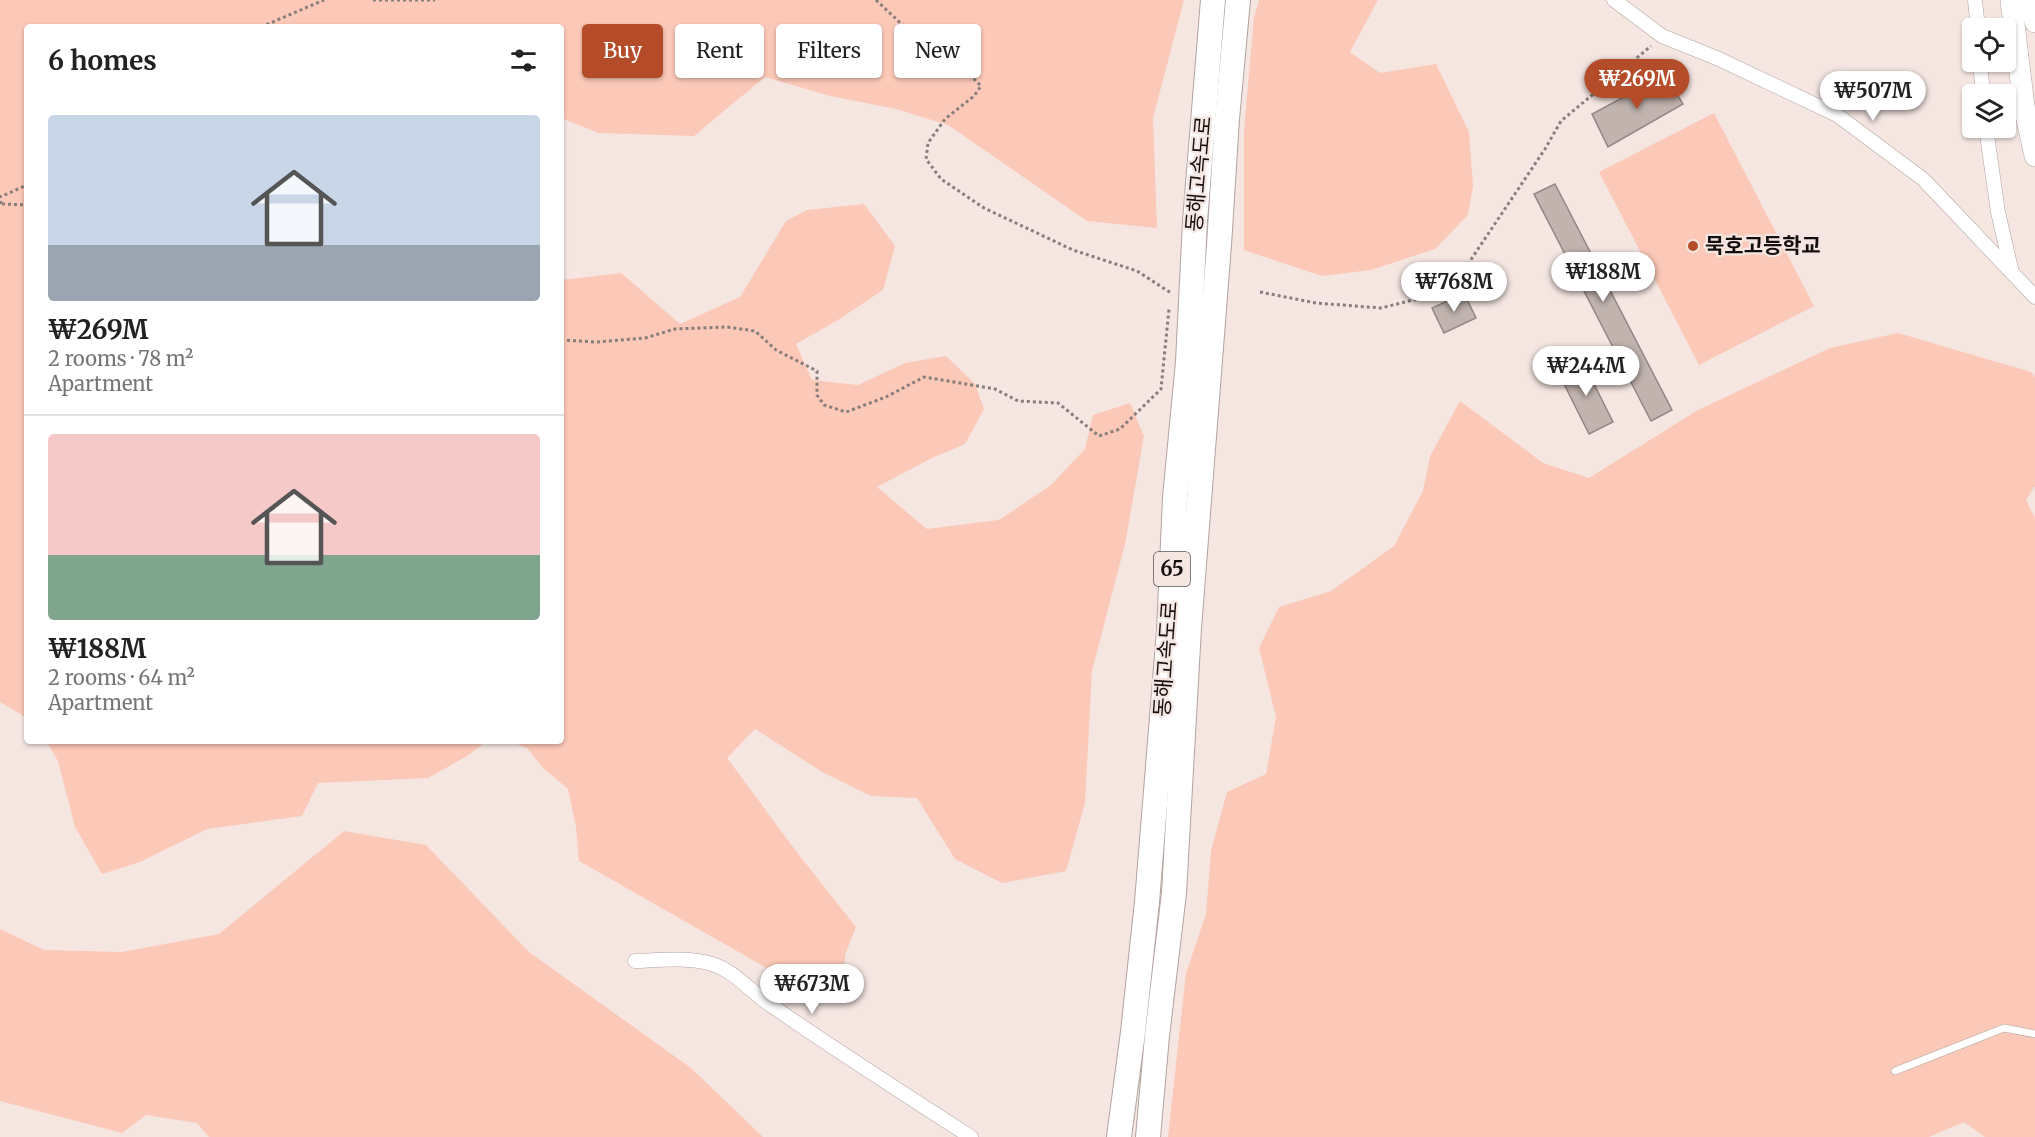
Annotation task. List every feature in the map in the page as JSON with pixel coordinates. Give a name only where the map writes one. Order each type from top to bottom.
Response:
[{"type":"highway","name":"동해고속도로","points":[[1119,1137],[1147,902],[1169,632],[1175,498],[1188,362],[1195,221],[1213,0]]},
{"type":"highway","name":"동해고속도로","points":[[1148,1137],[1174,893],[1189,628],[1238,0]]},
{"type":"main road","points":[[2011,0],[2024,106],[2035,156]]},
{"type":"main road","points":[[2030,0],[2035,22]]},
{"type":"street","points":[[1614,0],[1662,36],[1719,59],[1837,116],[1923,179],[2035,297]]},
{"type":"street","points":[[1975,0],[1977,18]]},
{"type":"street","points":[[1987,138],[1998,212],[2012,273]]},
{"type":"street","points":[[635,961],[686,959],[714,965],[728,972],[760,998],[872,1074],[971,1137]]},
{"type":"lane","points":[[1895,1071],[2004,1028],[2035,1034]]},
{"type":"path","points":[[268,24],[324,0]]},
{"type":"path","points":[[373,0],[435,0]]},
{"type":"path","points":[[564,340],[596,342],[645,338],[675,329],[727,327],[755,331],[776,350],[817,371],[817,395],[824,405],[846,412],[886,397],[924,377],[995,389],[1018,401],[1058,403],[1099,436],[1120,429],[1161,389],[1171,292],[1137,271],[1073,250],[984,208],[941,179],[926,159],[928,143],[945,119],[974,96],[981,86],[970,75],[929,50],[876,0]]},
{"type":"path","points":[[1260,292],[1316,303],[1381,308],[1433,296],[1466,267],[1545,149],[1561,121],[1662,36]]},
{"type":"path","points":[[24,186],[0,196],[1,204],[24,205]]},
{"type":"shaded area","points":[[0,0],[1184,0],[1153,118],[1157,228],[1087,221],[948,125],[896,109],[830,96],[764,78],[764,24],[675,24],[675,78],[764,78],[694,136],[599,133],[564,119],[564,24],[24,24],[24,716],[0,702]]},
{"type":"shaded area","points":[[1259,0],[1378,0],[1350,52],[1380,73],[1436,64],[1469,132],[1473,186],[1468,215],[1435,249],[1371,270],[1322,276],[1244,250],[1244,130],[1254,17]]},
{"type":"shaded area","points":[[1714,113],[1814,306],[1699,365],[1599,172]]},
{"type":"shaded area","points":[[864,204],[895,246],[883,290],[796,344],[812,380],[858,385],[905,363],[946,356],[975,384],[984,409],[965,444],[932,458],[877,487],[927,529],[999,520],[1051,485],[1085,449],[1093,415],[1130,403],[1144,436],[1125,544],[1092,671],[1085,803],[1066,871],[1002,883],[955,859],[917,798],[871,796],[824,773],[755,729],[727,758],[856,927],[845,955],[842,997],[793,983],[579,861],[576,827],[568,789],[543,768],[527,748],[517,744],[564,744],[564,280],[621,273],[680,324],[740,297],[786,221],[807,210]]},
{"type":"shaded area","points":[[1898,333],[2031,372],[2035,377],[2035,486],[2026,500],[2035,518],[2035,1137],[1985,1137],[1964,1122],[1929,1137],[1168,1137],[1186,973],[1206,914],[1211,851],[1227,792],[1266,774],[1276,717],[1259,648],[1279,607],[1331,591],[1394,546],[1423,491],[1430,456],[1460,401],[1543,463],[1589,478],[1698,410],[1830,348]]},
{"type":"shaded area","points":[[48,744],[483,744],[428,778],[318,783],[302,816],[207,829],[140,862],[102,874],[75,827],[58,761]]},
{"type":"shaded area","points":[[344,831],[426,845],[529,952],[691,1068],[763,1137],[209,1137],[197,1123],[146,1115],[122,1133],[0,1101],[0,929],[44,950],[122,952],[219,934]]},
{"type":"building","points":[[1665,75],[1683,104],[1608,147],[1592,114]]},
{"type":"building","points":[[1555,184],[1672,410],[1651,421],[1534,194]]},
{"type":"building","points":[[1464,293],[1476,318],[1444,333],[1432,308]]},
{"type":"building","points":[[1582,360],[1613,422],[1589,434],[1558,372]]},
{"type":"place","name":"묵호고등학교","points":[[1693,246]]}]
